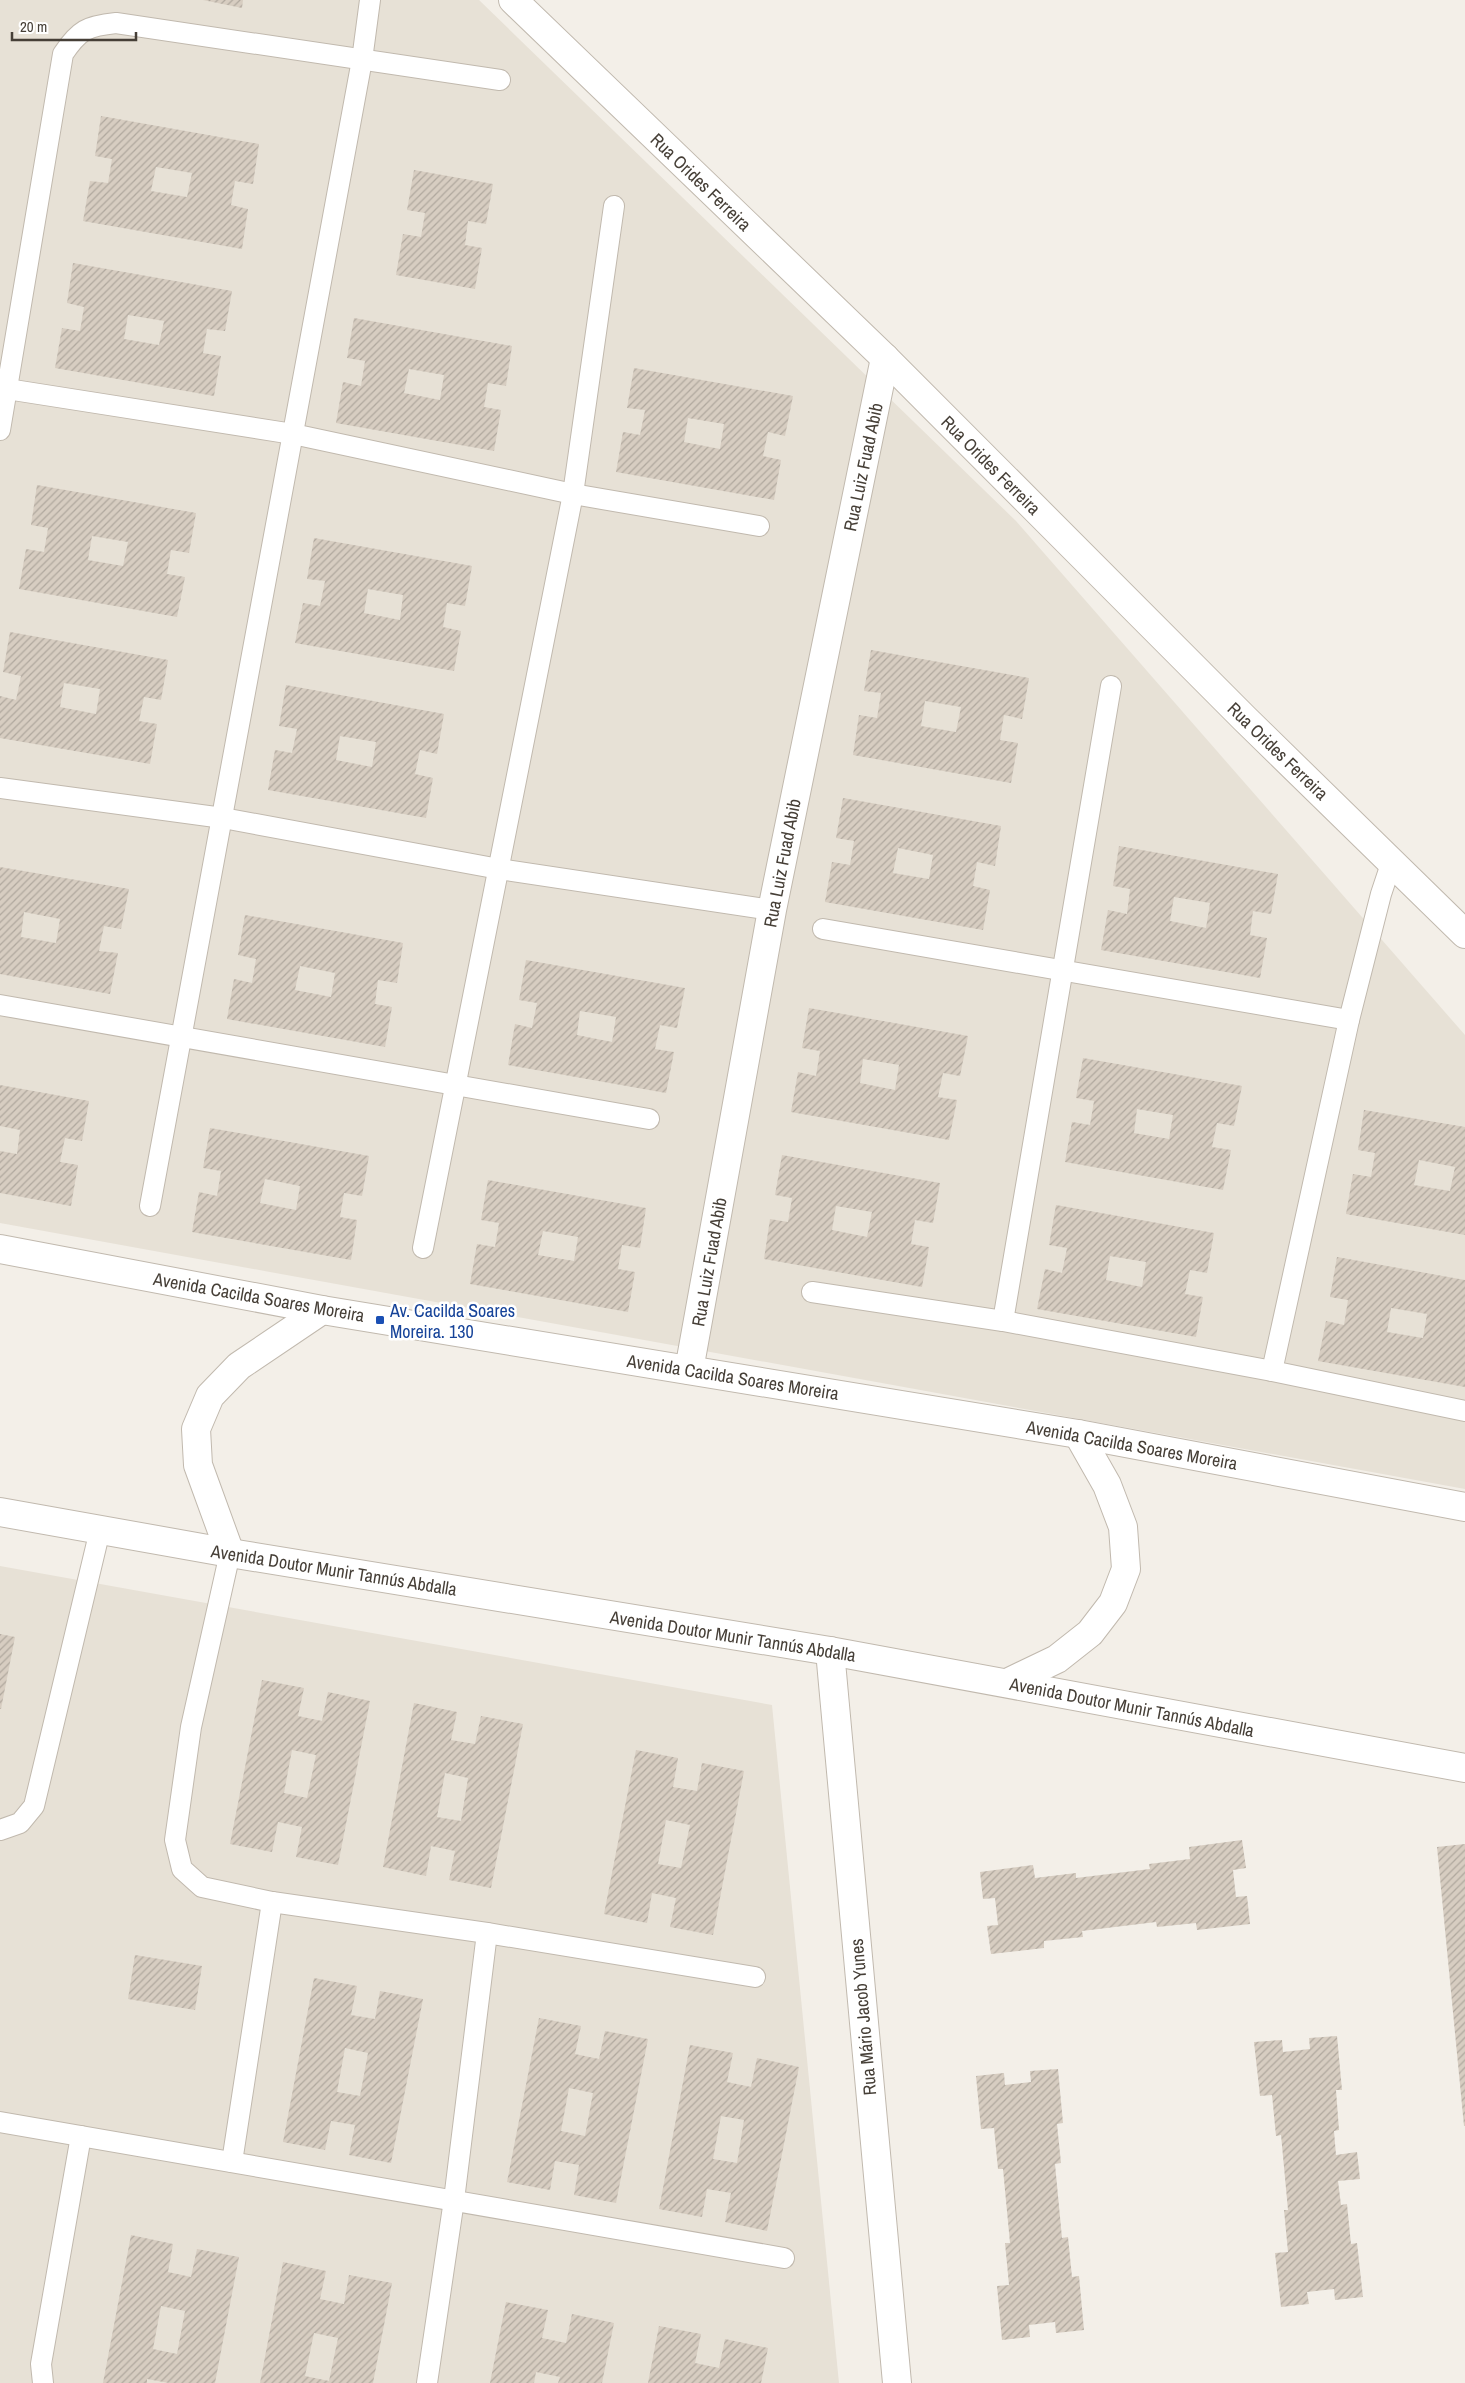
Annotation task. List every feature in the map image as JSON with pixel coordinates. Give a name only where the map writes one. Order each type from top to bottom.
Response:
[{"type":"street","name":"Rua Orides Ferreira","points":[[513,0],[885,358],[1238,712],[1465,934]]},
{"type":"street","name":"Rua Luiz Fuad Abib","points":[[689,1370],[772,910],[885,358]]},
{"type":"street","name":"Avenida Cacilda Soares Moreira","points":[[0,1249],[322,1310],[1078,1434],[1465,1507]]},
{"type":"street","points":[[230,1553],[198,1465],[196,1429],[210,1396],[239,1366],[322,1310]]},
{"type":"street","points":[[1007,1683],[1057,1659],[1090,1633],[1114,1603],[1126,1568],[1123,1527],[1107,1485],[1078,1434]]},
{"type":"street","name":"Avenida Doutor Munir Tannús Abdalla","points":[[0,1512],[230,1553],[830,1652],[1465,1768]]},
{"type":"street","name":"Rua Mário Jacob Yunes","points":[[830,1652],[897,2383]]},
{"type":"lane","points":[[150,1206],[362,60],[370,0]]},
{"type":"lane","points":[[0,430],[63,54],[75,36],[93,25],[116,22],[500,80]]},
{"type":"lane","points":[[423,1248],[573,494],[614,206]]},
{"type":"lane","points":[[7,389],[293,434],[573,494],[759,526]]},
{"type":"lane","points":[[1003,1321],[1111,686]]},
{"type":"lane","points":[[0,788],[223,818],[499,869],[772,910]]},
{"type":"lane","points":[[1272,1371],[1349,1020],[1381,894],[1392,861]]},
{"type":"lane","points":[[823,929],[1349,1020]]},
{"type":"lane","points":[[0,1005],[649,1119]]},
{"type":"lane","points":[[812,1292],[1003,1321],[1272,1371],[1465,1412]]},
{"type":"lane","points":[[0,1830],[20,1823],[34,1806],[100,1530]]},
{"type":"lane","points":[[230,1553],[191,1726],[175,1840],[182,1869],[202,1887],[272,1902],[488,1933],[755,1977]]},
{"type":"lane","points":[[232,2162],[272,1902]]},
{"type":"lane","points":[[427,2383],[454,2200],[488,1933]]},
{"type":"lane","points":[[0,2123],[784,2258]]},
{"type":"lane","points":[[43,2383],[41,2364],[80,2136]]},
{"type":"shaded area","points":[[0,0],[479,0],[1016,521],[1465,1035],[1465,1489],[0,1223]]},
{"type":"shaded area","points":[[0,1566],[772,1705],[839,2383],[0,2383]]},
{"type":"building","points":[[203,0],[243,0],[242,8]]},
{"type":"building","points":[[101,116],[259,144],[253,184],[235,181],[231,205],[248,209],[242,249],[83,221],[90,181],[108,183],[112,159],[95,156]],"holes":[[[156,167],[192,173],[187,197],[151,191]]]},
{"type":"building","points":[[414,170],[493,184],[486,224],[468,221],[465,245],[482,248],[475,289],[396,275],[403,234],[421,237],[425,213],[407,210]]},
{"type":"building","points":[[73,263],[232,291],[225,331],[207,329],[203,353],[221,356],[214,396],[55,368],[62,328],[80,331],[84,307],[67,303]],"holes":[[[128,315],[164,321],[159,345],[124,339]]]},
{"type":"building","points":[[354,318],[512,346],[506,386],[488,383],[484,407],[501,410],[494,451],[336,423],[343,382],[361,386],[365,361],[347,358]],"holes":[[[409,369],[444,375],[440,400],[404,393]]]},
{"type":"building","points":[[634,368],[793,396],[785,436],[768,432],[763,456],[781,460],[774,500],[616,472],[623,432],[640,435],[645,410],[627,408]],"holes":[[[688,418],[724,424],[720,449],[684,442]]]},
{"type":"building","points":[[37,485],[196,513],[189,553],[171,550],[167,574],[185,577],[177,617],[19,589],[26,549],[44,552],[48,528],[31,525]],"holes":[[[92,536],[128,542],[123,566],[88,560]]]},
{"type":"building","points":[[314,538],[472,566],[465,606],[447,603],[443,627],[461,631],[454,671],[295,643],[303,603],[320,606],[325,581],[307,579]],"holes":[[[368,589],[403,595],[400,620],[364,613]]]},
{"type":"building","points":[[10,632],[168,660],[161,700],[144,697],[139,721],[157,724],[150,764],[0,738],[0,696],[16,700],[21,676],[3,672]],"holes":[[[64,683],[100,689],[96,714],[60,707]]]},
{"type":"building","points":[[871,650],[1029,678],[1022,719],[1004,715],[1000,740],[1018,743],[1011,783],[853,755],[859,715],[877,718],[881,693],[864,691]],"holes":[[[925,701],[961,707],[956,732],[921,726]]]},
{"type":"building","points":[[286,685],[444,714],[437,754],[420,750],[415,774],[433,778],[426,818],[268,790],[275,750],[292,753],[297,729],[279,726]],"holes":[[[340,736],[376,742],[372,767],[336,760]]]},
{"type":"building","points":[[843,798],[1001,826],[995,866],[977,862],[973,886],[990,890],[983,930],[825,902],[832,862],[850,865],[854,841],[836,838]],"holes":[[[898,848],[933,855],[929,879],[893,873]]]},
{"type":"building","points":[[1119,846],[1278,874],[1271,914],[1253,911],[1250,935],[1267,938],[1260,978],[1101,950],[1108,910],[1127,914],[1130,889],[1113,886]],"holes":[[[1174,897],[1210,903],[1206,928],[1170,921]]]},
{"type":"building","points":[[0,867],[129,889],[121,929],[104,926],[99,951],[118,953],[110,994],[0,974]],"holes":[[[24,912],[60,919],[56,943],[21,937]]]},
{"type":"building","points":[[245,915],[403,943],[397,983],[378,980],[375,1004],[392,1007],[385,1047],[227,1019],[234,979],[252,983],[256,959],[238,955]],"holes":[[[300,966],[335,973],[331,997],[295,990]]]},
{"type":"building","points":[[526,960],[685,988],[677,1028],[660,1025],[655,1049],[674,1052],[666,1093],[508,1065],[515,1024],[532,1028],[537,1003],[519,1000]],"holes":[[[580,1011],[616,1017],[612,1042],[577,1035]]]},
{"type":"building","points":[[809,1008],[968,1036],[960,1076],[943,1073],[938,1097],[957,1100],[949,1140],[791,1112],[798,1072],[816,1076],[820,1051],[802,1048]],"holes":[[[863,1059],[899,1065],[895,1090],[860,1083]]]},
{"type":"building","points":[[1083,1058],[1242,1086],[1234,1126],[1217,1123],[1212,1147],[1231,1150],[1223,1190],[1065,1162],[1072,1122],[1090,1125],[1094,1101],[1076,1098]],"holes":[[[1137,1109],[1173,1115],[1169,1139],[1134,1133]]]},
{"type":"building","points":[[0,1085],[89,1101],[82,1141],[65,1138],[60,1162],[78,1165],[71,1206],[0,1193],[0,1151],[17,1154],[20,1130],[0,1126]]},
{"type":"building","points":[[1364,1110],[1465,1127],[1465,1235],[1346,1214],[1353,1174],[1371,1177],[1375,1153],[1358,1150]],"holes":[[[1419,1160],[1455,1167],[1450,1191],[1414,1185]]]},
{"type":"building","points":[[210,1128],[369,1156],[362,1196],[344,1193],[340,1217],[357,1220],[351,1260],[192,1232],[199,1192],[217,1196],[221,1171],[203,1168]],"holes":[[[265,1179],[300,1186],[296,1210],[260,1203]]]},
{"type":"building","points":[[782,1155],[940,1183],[933,1223],[915,1220],[911,1244],[929,1247],[922,1287],[764,1259],[770,1219],[788,1222],[792,1198],[775,1195]],"holes":[[[836,1206],[872,1212],[867,1237],[832,1230]]]},
{"type":"building","points":[[488,1180],[646,1208],[640,1248],[622,1245],[618,1269],[635,1272],[628,1312],[470,1284],[477,1244],[495,1247],[499,1223],[481,1220]],"holes":[[[543,1231],[578,1237],[574,1261],[538,1255]]]},
{"type":"building","points":[[1056,1205],[1214,1233],[1207,1273],[1190,1270],[1185,1294],[1203,1297],[1196,1337],[1037,1309],[1045,1269],[1062,1273],[1067,1248],[1049,1245]],"holes":[[[1110,1256],[1146,1262],[1142,1287],[1106,1280]]]},
{"type":"building","points":[[1337,1257],[1465,1280],[1465,1387],[1318,1361],[1326,1321],[1344,1325],[1348,1300],[1330,1297]],"holes":[[[1391,1308],[1427,1314],[1423,1338],[1387,1332]]]},
{"type":"building","points":[[0,1634],[15,1637],[1,1709],[0,1709]]},
{"type":"building","points":[[262,1680],[304,1688],[298,1716],[322,1721],[328,1692],[370,1701],[338,1865],[296,1857],[302,1827],[278,1822],[272,1852],[230,1844]],"holes":[[[292,1750],[316,1755],[307,1798],[284,1793]]]},
{"type":"building","points":[[414,1703],[457,1712],[451,1740],[475,1744],[481,1716],[523,1724],[491,1888],[449,1880],[455,1851],[431,1846],[426,1876],[383,1867]],"holes":[[[445,1773],[468,1778],[461,1821],[437,1817]]]},
{"type":"building","points":[[636,1750],[678,1758],[673,1787],[697,1791],[702,1763],[744,1771],[713,1935],[670,1927],[676,1898],[652,1893],[647,1923],[604,1914]],"holes":[[[666,1820],[690,1825],[681,1868],[658,1864]]]},
{"type":"building","points":[[1242,1840],[1246,1868],[1233,1870],[1236,1897],[1247,1896],[1250,1924],[1197,1930],[1196,1923],[1157,1927],[1156,1922],[1082,1931],[1083,1937],[1044,1941],[1044,1948],[991,1954],[987,1926],[998,1925],[995,1898],[983,1899],[980,1872],[1033,1865],[1035,1878],[1076,1873],[1076,1878],[1150,1869],[1149,1864],[1190,1859],[1189,1847]]},
{"type":"building","points":[[1465,1844],[1465,2126],[1464,2126],[1437,1847]]},
{"type":"building","points":[[135,1955],[202,1966],[195,2010],[128,1999]]},
{"type":"building","points":[[314,1978],[357,1986],[351,2015],[375,2019],[380,1991],[423,1999],[391,2163],[349,2155],[355,2125],[331,2121],[325,2150],[283,2142]],"holes":[[[345,2048],[368,2053],[360,2096],[337,2092]]]},
{"type":"building","points":[[539,2018],[581,2026],[575,2054],[599,2059],[605,2031],[648,2039],[616,2203],[574,2195],[579,2165],[555,2161],[550,2190],[507,2182]],"holes":[[[569,2088],[593,2093],[585,2136],[561,2131]]]},
{"type":"building","points":[[1337,2036],[1342,2090],[1336,2090],[1339,2130],[1334,2131],[1336,2155],[1357,2152],[1360,2179],[1338,2181],[1341,2205],[1347,2204],[1351,2244],[1357,2243],[1363,2297],[1335,2300],[1334,2289],[1307,2292],[1309,2304],[1281,2307],[1275,2253],[1288,2252],[1284,2210],[1288,2210],[1281,2135],[1276,2136],[1272,2095],[1260,2096],[1254,2042],[1282,2040],[1283,2052],[1310,2049],[1309,2038]]},
{"type":"building","points":[[690,2045],[733,2053],[727,2082],[751,2087],[757,2058],[799,2067],[767,2231],[725,2222],[731,2193],[707,2189],[702,2217],[659,2209]],"holes":[[[721,2116],[744,2120],[737,2163],[713,2159]]]},
{"type":"building","points":[[1058,2069],[1063,2123],[1057,2124],[1061,2163],[1055,2164],[1062,2238],[1068,2237],[1072,2277],[1079,2276],[1084,2330],[1056,2333],[1055,2322],[1029,2325],[1030,2337],[1002,2340],[997,2286],[1009,2285],[1005,2243],[1010,2243],[1003,2169],[998,2169],[994,2128],[981,2129],[976,2076],[1004,2073],[1005,2085],[1031,2082],[1030,2071]]},
{"type":"building","points":[[131,2235],[173,2244],[168,2272],[191,2277],[197,2249],[239,2257],[215,2383],[169,2383],[147,2379],[147,2383],[103,2383]],"holes":[[[161,2306],[185,2311],[177,2354],[153,2349]]]},
{"type":"building","points":[[283,2262],[326,2271],[320,2299],[344,2304],[349,2275],[392,2283],[373,2383],[260,2383]],"holes":[[[314,2333],[338,2338],[329,2381],[305,2376]]]},
{"type":"building","points":[[506,2302],[548,2310],[542,2338],[566,2343],[572,2314],[614,2323],[602,2383],[558,2383],[560,2377],[536,2372],[534,2383],[490,2383]]},
{"type":"building","points":[[659,2326],[701,2334],[695,2363],[719,2368],[725,2339],[768,2348],[761,2383],[648,2383]]},
{"type":"place","name":"Av. Cacilda Soares Moreira. 130","points":[[380,1320]]}]
